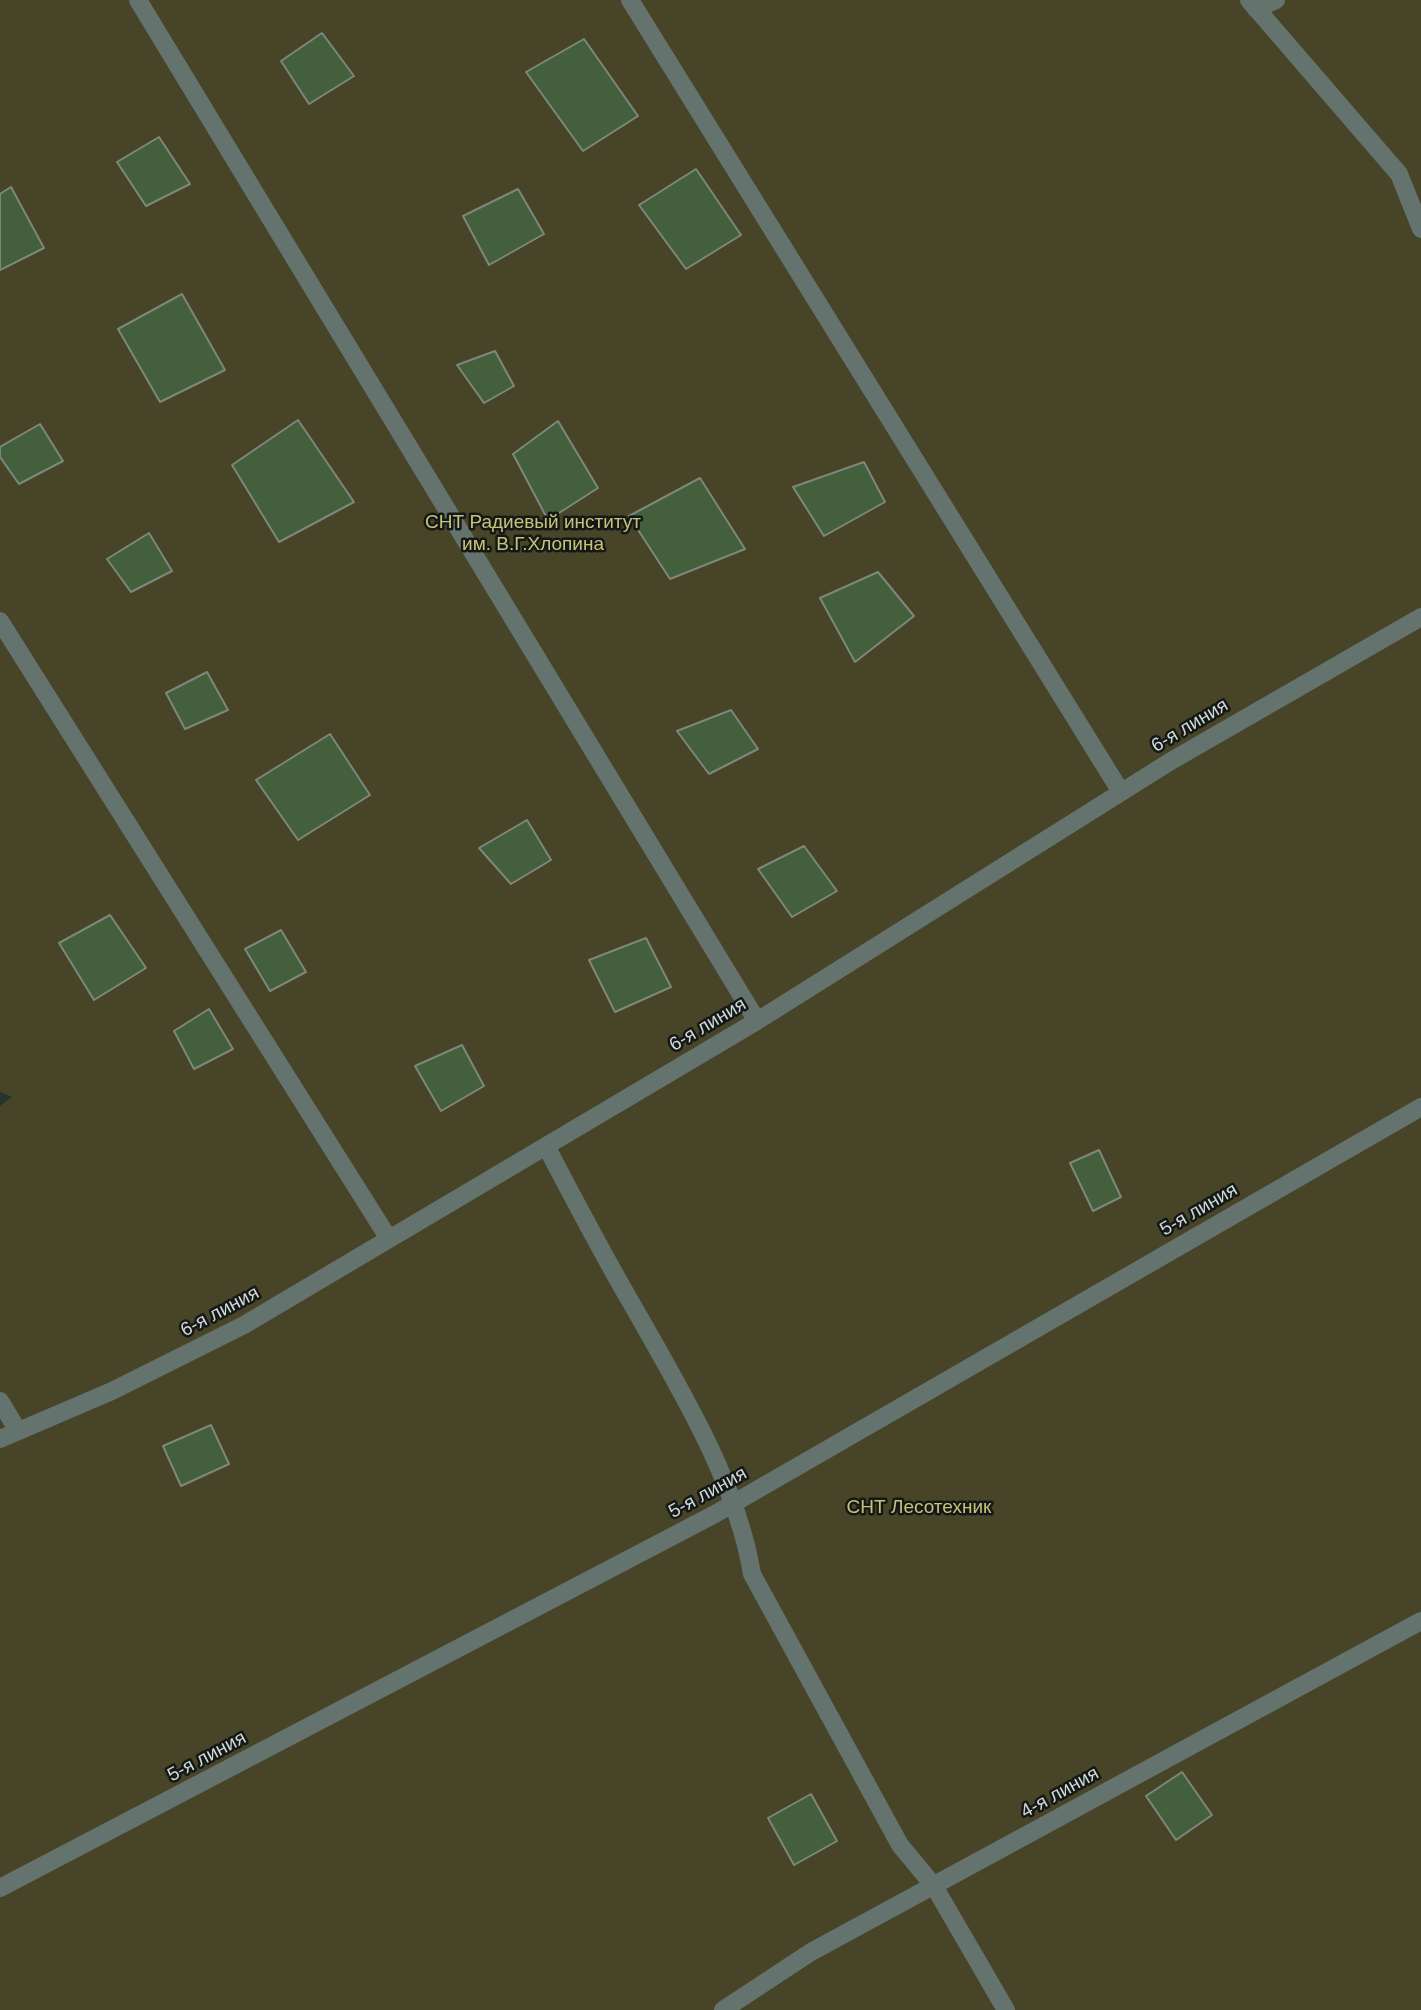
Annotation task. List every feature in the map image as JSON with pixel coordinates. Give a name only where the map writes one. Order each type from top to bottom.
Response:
[{"type":"street","points":[[138,0],[757,1021]]},
{"type":"street","points":[[630,0],[1121,792]]},
{"type":"street","points":[[1276,0],[1253,5],[1399,174],[1421,229]]},
{"type":"street","name":"6-я линия","points":[[0,1439],[112,1391],[244,1325],[757,1021],[1121,792],[1421,617]]},
{"type":"street","points":[[0,621],[388,1239]]},
{"type":"street","name":"5-я линия","points":[[0,1888],[731,1505],[1421,1107]]},
{"type":"street","points":[[546,1146],[604,1257],[700,1425],[747,1541],[752,1574],[900,1845],[934,1886],[1006,2010]]},
{"type":"street","points":[[0,1401],[18,1431]]},
{"type":"street","name":"4-я линия","points":[[723,2010],[811,1952],[1421,1621]]},
{"type":"green space","points":[[0,0],[1421,0],[1421,2010],[0,2010],[0,1106],[12,1097],[0,1092]]},
{"type":"building","points":[[322,33],[354,76],[309,104],[281,61]]},
{"type":"building","points":[[584,39],[638,116],[583,151],[526,72]]},
{"type":"building","points":[[159,137],[190,184],[146,206],[117,162]]},
{"type":"building","points":[[696,169],[741,235],[686,269],[639,205]]},
{"type":"building","points":[[11,187],[44,248],[0,270],[0,194]]},
{"type":"building","points":[[518,189],[544,234],[489,265],[463,216]]},
{"type":"building","points":[[182,294],[225,370],[160,402],[118,329]]},
{"type":"building","points":[[495,351],[514,386],[484,403],[457,365]]},
{"type":"building","points":[[298,420],[354,502],[279,542],[232,465]]},
{"type":"building","points":[[558,421],[598,488],[548,520],[513,454]]},
{"type":"building","points":[[40,424],[63,461],[19,484],[0,457],[0,447]]},
{"type":"building","points":[[864,462],[885,502],[824,536],[793,487]]},
{"type":"building","points":[[700,478],[745,549],[670,579],[629,516]]},
{"type":"building","points":[[149,533],[172,571],[131,592],[107,559]]},
{"type":"building","points":[[878,572],[914,616],[855,662],[820,598]]},
{"type":"building","points":[[207,672],[228,710],[185,729],[166,693]]},
{"type":"building","points":[[731,710],[758,749],[709,774],[677,731]]},
{"type":"building","points":[[330,734],[370,795],[298,840],[256,780]]},
{"type":"building","points":[[527,820],[551,860],[511,884],[479,848]]},
{"type":"building","points":[[804,846],[837,891],[792,917],[758,869]]},
{"type":"building","points":[[110,915],[146,968],[94,1000],[59,943]]},
{"type":"building","points":[[281,930],[306,972],[270,991],[245,949]]},
{"type":"building","points":[[646,938],[671,987],[615,1012],[589,960]]},
{"type":"building","points":[[209,1009],[233,1049],[194,1069],[174,1031]]},
{"type":"building","points":[[462,1045],[484,1086],[441,1111],[415,1066]]},
{"type":"building","points":[[1099,1150],[1121,1197],[1093,1211],[1070,1163]]},
{"type":"building","points":[[211,1425],[229,1464],[181,1486],[163,1446]]},
{"type":"building","points":[[1182,1772],[1212,1815],[1176,1840],[1146,1796]]},
{"type":"building","points":[[811,1794],[837,1841],[794,1865],[768,1818]]},
{"type":"park label","name":"СНТ Радиевый институт им. В.Г.Хлопина","points":[[533,534]]},
{"type":"park label","name":"СНТ Лесотехник","points":[[919,1508]]}]
